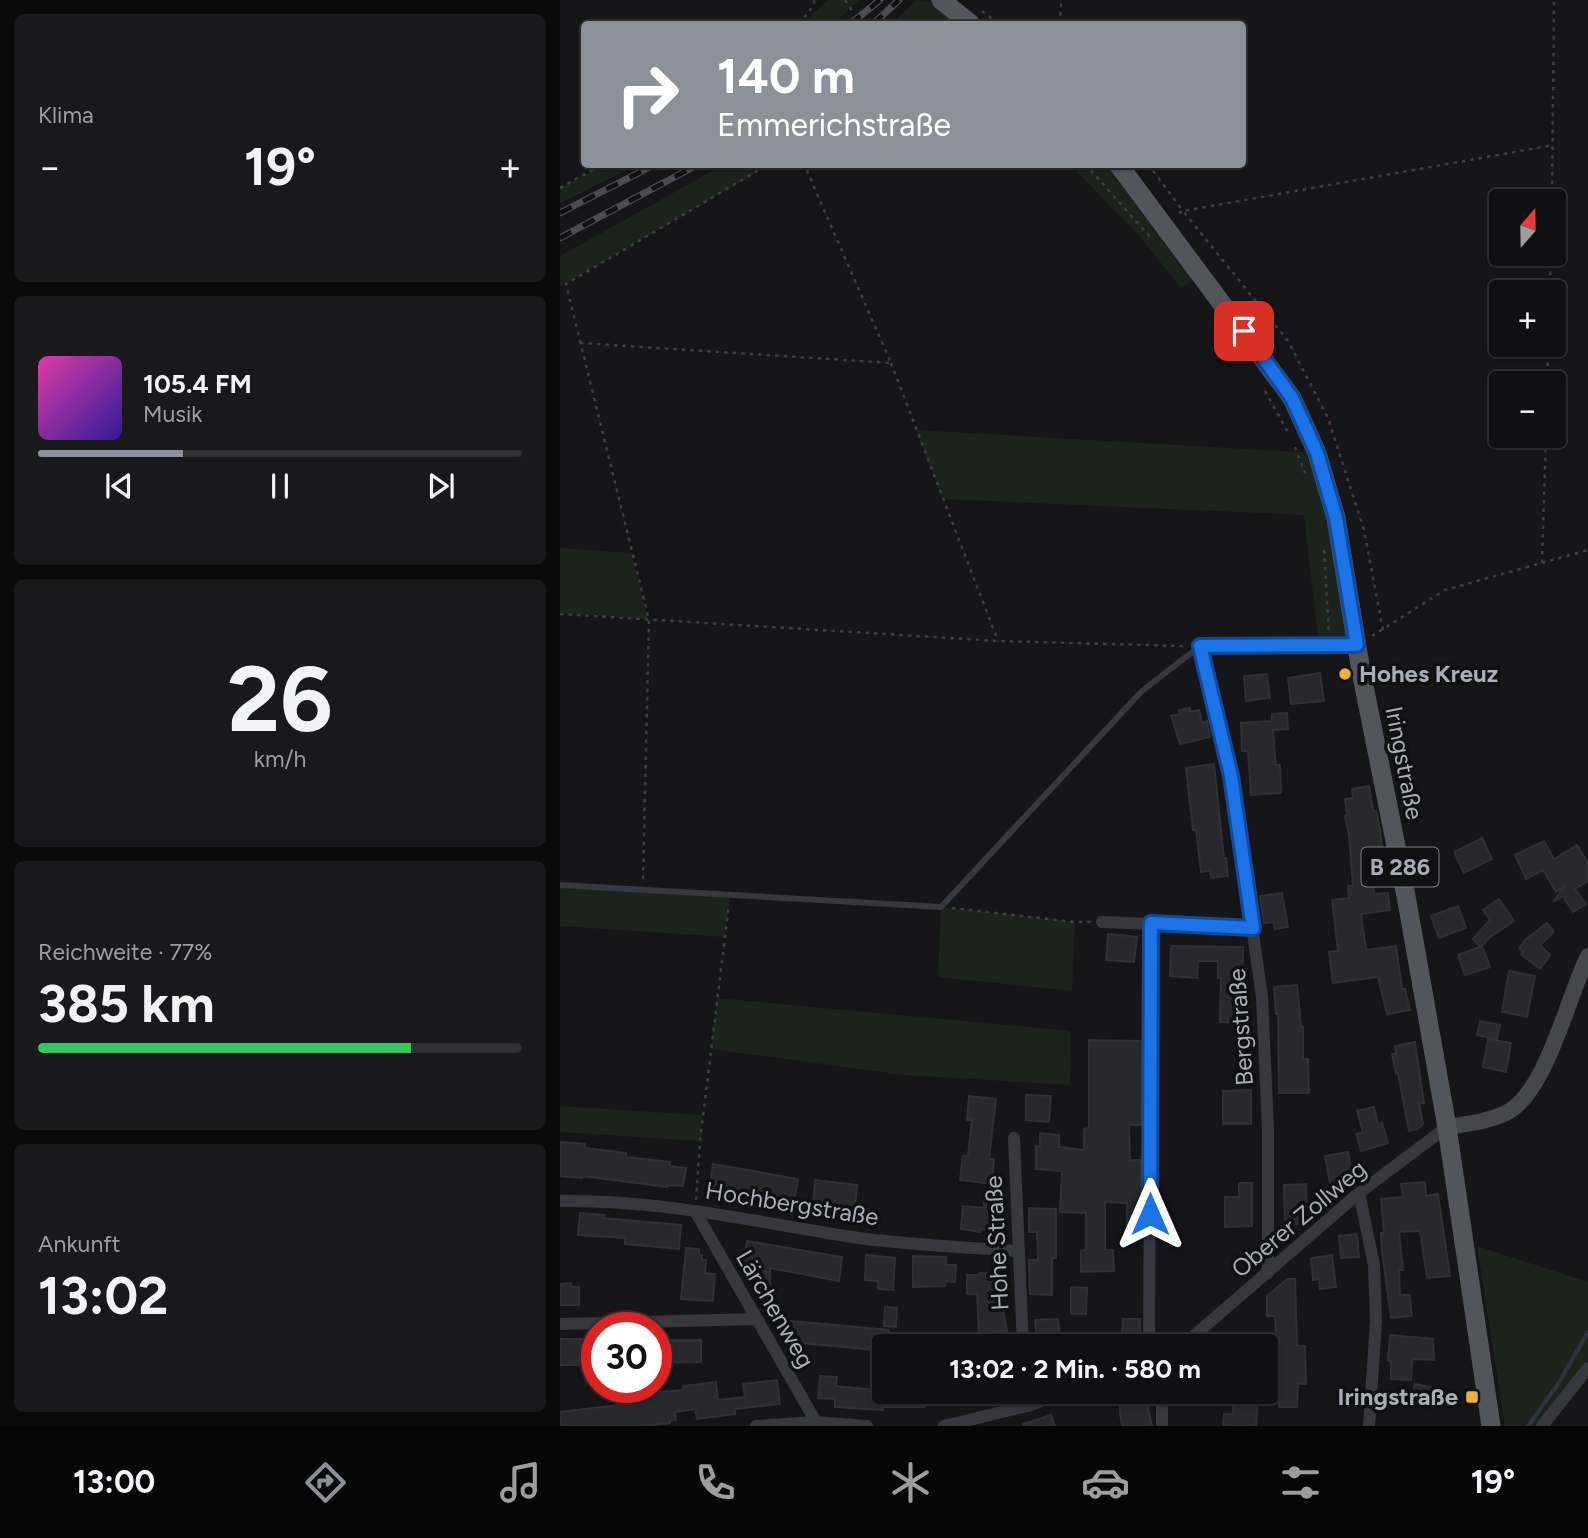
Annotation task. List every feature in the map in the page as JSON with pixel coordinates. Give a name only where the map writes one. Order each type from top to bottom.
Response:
[{"type":"main road","points":[[941,0],[967,21]]},
{"type":"main road","name":"B 286","points":[[1120,168],[1156,230]]},
{"type":"main road","name":"Iringstraße","points":[[1156,230],[1292,398],[1317,453],[1336,518],[1350,607],[1348,646],[1406,896],[1447,1127],[1492,1426]]},
{"type":"street","points":[[1200,646],[1348,646]]},
{"type":"street","name":"Bergstraße","points":[[1200,646],[1231,776],[1262,996],[1268,1129],[1268,1273]]},
{"type":"street","points":[[1102,922],[1253,928]]},
{"type":"street","points":[[1149,1334],[1151,923]]},
{"type":"street","points":[[1447,1127],[1507,1113],[1529,1095],[1588,956]]},
{"type":"street","name":"Oberer Zollweg","points":[[1196,1334],[1359,1193],[1447,1127]]},
{"type":"street","name":"Hohe Straße","points":[[1014,1138],[1022,1334]]},
{"type":"street","points":[[1359,1193],[1374,1265],[1376,1321],[1369,1426]]},
{"type":"street","name":"Hochbergstraße","points":[[560,1200],[625,1203],[695,1211],[856,1237],[1017,1251]]},
{"type":"street","name":"Lärchenweg","points":[[695,1211],[819,1424]]},
{"type":"street","points":[[560,1324],[757,1320]]},
{"type":"street","points":[[1542,1426],[1588,1368]]},
{"type":"street","points":[[944,1426],[1033,1404]]},
{"type":"street","points":[[1161,1426],[1162,1404]]},
{"type":"street","points":[[756,1426],[867,1426]]},
{"type":"lane","points":[[560,885],[942,907],[1142,691],[1200,646]]},
{"type":"path","points":[[801,21],[814,5],[814,0]]},
{"type":"path","points":[[845,0],[852,11]]},
{"type":"path","points":[[1060,21],[1061,0]]},
{"type":"path","points":[[1552,189],[1555,0]]},
{"type":"path","points":[[1089,168],[1156,230],[1183,211],[1554,145]]},
{"type":"path","points":[[560,188],[596,168]]},
{"type":"path","points":[[642,889],[649,620],[566,284],[762,168]]},
{"type":"path","points":[[806,168],[891,363],[998,641]]},
{"type":"path","points":[[1151,168],[1183,211]]},
{"type":"path","points":[[580,343],[891,363]]},
{"type":"path","points":[[1260,382],[1293,440],[1305,474]]},
{"type":"path","points":[[1542,563],[1545,448]]},
{"type":"path","points":[[1323,545],[1328,634],[1348,646],[1445,590],[1588,550]]},
{"type":"path","points":[[560,614],[998,641],[1200,646]]},
{"type":"path","points":[[695,1211],[700,1142],[730,894]]},
{"type":"path","points":[[942,907],[1075,922],[1102,922]]},
{"type":"shaded area","points":[[828,0],[859,0],[836,21],[805,21]]},
{"type":"shaded area","points":[[917,0],[925,0],[939,4],[967,21],[894,21]]},
{"type":"shaded area","points":[[597,168],[630,168],[560,203],[560,188]]},
{"type":"shaded area","points":[[718,168],[764,168],[560,287],[560,256]]},
{"type":"shaded area","points":[[1073,168],[1120,168],[1201,275],[1181,288],[1137,233]]},
{"type":"shaded area","points":[[916,430],[1317,453],[1357,645],[1319,646],[1304,515],[943,499]]},
{"type":"shaded area","points":[[560,548],[631,553],[648,619],[560,613]]},
{"type":"shaded area","points":[[560,885],[730,894],[725,937],[560,926]]},
{"type":"shaded area","points":[[941,907],[1075,922],[1072,991],[938,977]]},
{"type":"shaded area","points":[[717,998],[1071,1031],[1070,1085],[904,1075],[711,1049]]},
{"type":"shaded area","points":[[560,1106],[703,1115],[700,1141],[560,1132]]},
{"type":"shaded area","points":[[1477,1246],[1588,1282],[1588,1329],[1525,1426],[1505,1426]]},
{"type":"shaded area","points":[[1588,1332],[1588,1360],[1535,1426],[1528,1426],[1558,1384]]},
{"type":"building","points":[[1320,673],[1324,701],[1291,704],[1288,678]]},
{"type":"building","points":[[1267,674],[1270,698],[1246,701],[1244,676]]},
{"type":"building","points":[[1190,708],[1190,712],[1199,710],[1202,723],[1207,721],[1210,737],[1180,744],[1171,716],[1180,714],[1179,710]]},
{"type":"building","points":[[1287,713],[1288,729],[1273,730],[1276,765],[1280,765],[1281,793],[1251,795],[1248,751],[1242,751],[1241,723],[1272,721],[1272,714]]},
{"type":"building","points":[[1214,764],[1228,876],[1211,878],[1210,871],[1201,872],[1186,768]]},
{"type":"building","points":[[1369,786],[1373,811],[1376,811],[1380,828],[1383,861],[1369,863],[1374,894],[1388,893],[1390,910],[1361,914],[1366,950],[1396,946],[1402,989],[1405,989],[1410,1010],[1387,1014],[1378,977],[1333,983],[1329,952],[1338,951],[1332,900],[1349,898],[1348,886],[1353,886],[1345,799],[1353,798],[1352,789]]},
{"type":"building","points":[[1482,838],[1492,859],[1464,873],[1454,852]]},
{"type":"building","points":[[1544,841],[1554,859],[1577,845],[1588,863],[1588,881],[1575,889],[1586,904],[1573,912],[1563,896],[1553,902],[1565,886],[1556,892],[1543,870],[1526,879],[1515,855]]},
{"type":"building","points":[[1282,893],[1288,927],[1275,929],[1274,922],[1264,923],[1260,896]]},
{"type":"building","points":[[1499,899],[1514,921],[1482,946],[1490,967],[1465,975],[1458,955],[1480,947],[1473,939],[1490,920],[1483,910]]},
{"type":"building","points":[[1458,906],[1466,928],[1439,938],[1431,916]]},
{"type":"building","points":[[1547,923],[1554,932],[1540,945],[1550,955],[1540,969],[1521,954],[1523,952],[1519,948]]},
{"type":"building","points":[[1108,934],[1137,937],[1134,962],[1106,960]]},
{"type":"building","points":[[1171,946],[1243,947],[1242,993],[1249,993],[1248,1023],[1220,1022],[1221,979],[1218,978],[1218,961],[1198,961],[1197,978],[1170,976]]},
{"type":"building","points":[[1509,971],[1535,976],[1527,1017],[1502,1012]]},
{"type":"building","points":[[1297,985],[1303,1027],[1303,1059],[1308,1059],[1309,1093],[1279,1093],[1278,1014],[1274,987]]},
{"type":"building","points":[[1480,1021],[1500,1025],[1497,1039],[1477,1035]]},
{"type":"building","points":[[1488,1039],[1511,1043],[1506,1072],[1483,1067]]},
{"type":"building","points":[[1089,1040],[1142,1041],[1141,1125],[1129,1125],[1130,1160],[1141,1160],[1141,1227],[1127,1227],[1127,1203],[1105,1202],[1105,1250],[1113,1250],[1114,1271],[1081,1272],[1081,1251],[1086,1250],[1086,1213],[1060,1212],[1062,1171],[1036,1169],[1036,1146],[1040,1147],[1040,1133],[1059,1135],[1059,1147],[1084,1150],[1084,1129],[1089,1128]]},
{"type":"building","points":[[1415,1042],[1424,1103],[1419,1104],[1423,1124],[1418,1129],[1409,1131],[1392,1054],[1396,1054],[1395,1046]]},
{"type":"building","points":[[1251,1090],[1251,1124],[1223,1124],[1223,1091]]},
{"type":"building","points":[[1026,1095],[1051,1096],[1049,1122],[1026,1120]]},
{"type":"building","points":[[969,1096],[996,1099],[989,1159],[994,1159],[992,1184],[960,1180],[963,1156],[968,1156],[972,1120],[967,1120]]},
{"type":"building","points":[[1374,1107],[1378,1124],[1382,1123],[1388,1143],[1361,1151],[1356,1134],[1363,1132],[1357,1111]]},
{"type":"building","points":[[560,1142],[585,1144],[585,1148],[626,1153],[626,1157],[670,1162],[670,1166],[686,1168],[683,1186],[667,1187],[582,1176],[560,1176]]},
{"type":"building","points":[[1348,1152],[1353,1179],[1330,1183],[1325,1156]]},
{"type":"building","points":[[713,1164],[798,1179],[793,1207],[709,1191]]},
{"type":"building","points":[[815,1180],[857,1185],[855,1210],[813,1205]]},
{"type":"building","points":[[1425,1182],[1426,1196],[1438,1194],[1450,1276],[1427,1278],[1420,1231],[1399,1232],[1403,1270],[1399,1270],[1400,1295],[1410,1295],[1412,1316],[1391,1318],[1382,1251],[1381,1233],[1384,1233],[1381,1199],[1403,1197],[1401,1184]]},
{"type":"building","points":[[1239,1183],[1252,1183],[1252,1226],[1225,1227],[1225,1197],[1239,1197]]},
{"type":"building","points":[[1306,1184],[1307,1212],[1299,1212],[1300,1224],[1285,1224],[1284,1185]]},
{"type":"building","points":[[984,1202],[998,1204],[998,1208],[1002,1208],[1002,1230],[980,1229],[980,1232],[961,1229],[963,1206],[984,1208]]},
{"type":"building","points":[[1029,1208],[1056,1209],[1056,1258],[1052,1258],[1052,1295],[1030,1294],[1029,1260],[1038,1260],[1037,1232],[1029,1232]]},
{"type":"building","points":[[580,1213],[604,1215],[603,1218],[681,1225],[679,1249],[625,1244],[625,1238],[578,1235]]},
{"type":"building","points":[[1357,1234],[1359,1257],[1341,1258],[1339,1236]]},
{"type":"building","points":[[747,1241],[842,1257],[839,1281],[770,1268],[770,1294],[758,1294],[758,1288],[753,1288],[754,1265],[743,1263]]},
{"type":"building","points":[[686,1248],[699,1249],[702,1260],[706,1260],[705,1273],[715,1274],[713,1301],[681,1299]]},
{"type":"building","points":[[866,1255],[895,1258],[893,1290],[878,1289],[878,1281],[865,1280]]},
{"type":"building","points":[[1332,1255],[1336,1287],[1320,1289],[1319,1279],[1313,1280],[1311,1258]]},
{"type":"building","points":[[913,1256],[946,1257],[946,1265],[956,1265],[955,1282],[946,1281],[945,1286],[913,1287]]},
{"type":"building","points":[[1003,1274],[1003,1310],[1007,1331],[979,1333],[977,1294],[967,1294],[967,1275]]},
{"type":"building","points":[[1287,1279],[1295,1279],[1297,1346],[1305,1346],[1306,1384],[1298,1384],[1297,1407],[1279,1407],[1278,1334],[1276,1334],[1275,1316],[1267,1316],[1267,1296]]},
{"type":"building","points":[[571,1283],[571,1287],[579,1287],[579,1305],[560,1305],[560,1284]]},
{"type":"building","points":[[1071,1287],[1087,1288],[1086,1314],[1071,1314]]},
{"type":"building","points":[[885,1307],[897,1308],[896,1327],[884,1326]]},
{"type":"building","points":[[1058,1319],[1060,1334],[1036,1334],[1035,1320]]},
{"type":"building","points":[[1123,1319],[1140,1319],[1140,1334],[1122,1334]]},
{"type":"building","points":[[791,1321],[889,1330],[889,1334],[872,1334],[872,1350],[791,1342]]},
{"type":"building","points":[[1390,1335],[1433,1339],[1434,1360],[1412,1359],[1411,1380],[1391,1379],[1391,1361],[1388,1361]]},
{"type":"building","points":[[560,1339],[581,1339],[579,1365],[560,1365]]},
{"type":"building","points":[[672,1340],[701,1340],[701,1362],[672,1363]]},
{"type":"building","points":[[820,1376],[837,1377],[836,1386],[872,1390],[872,1404],[924,1404],[924,1407],[883,1407],[883,1410],[835,1407],[835,1399],[818,1398]]},
{"type":"building","points":[[777,1380],[780,1404],[735,1409],[735,1414],[697,1419],[695,1409],[675,1412],[676,1420],[670,1423],[642,1426],[560,1426],[560,1412],[635,1403],[672,1403],[672,1391],[684,1390],[683,1386],[716,1382],[718,1400],[745,1397],[743,1384]]},
{"type":"building","points":[[1415,1384],[1435,1388],[1433,1401],[1412,1397]]},
{"type":"building","points":[[1120,1404],[1147,1404],[1152,1426],[1122,1426]]},
{"type":"building","points":[[1233,1404],[1257,1404],[1256,1426],[1223,1426],[1224,1414],[1233,1414]]},
{"type":"building","points":[[1051,1415],[1055,1426],[1023,1426],[1023,1424]]},
{"type":"waterway","points":[[1528,1426],[1558,1384],[1588,1332]]},
{"type":"railway","points":[[854,21],[880,0]]},
{"type":"railway","points":[[876,21],[899,0]]},
{"type":"railway","points":[[560,213],[648,168]]},
{"type":"railway","points":[[560,238],[691,168]]},
{"type":"place","name":"Hohes Kreuz","points":[[1345,674]]},
{"type":"place","name":"Iringstraße","points":[[1472,1397]]},
{"type":"route","points":[[1150,1214],[1151,923],[1253,928],[1231,776],[1200,646],[1357,645],[1336,518],[1317,453],[1292,398],[1244,331]]}]
